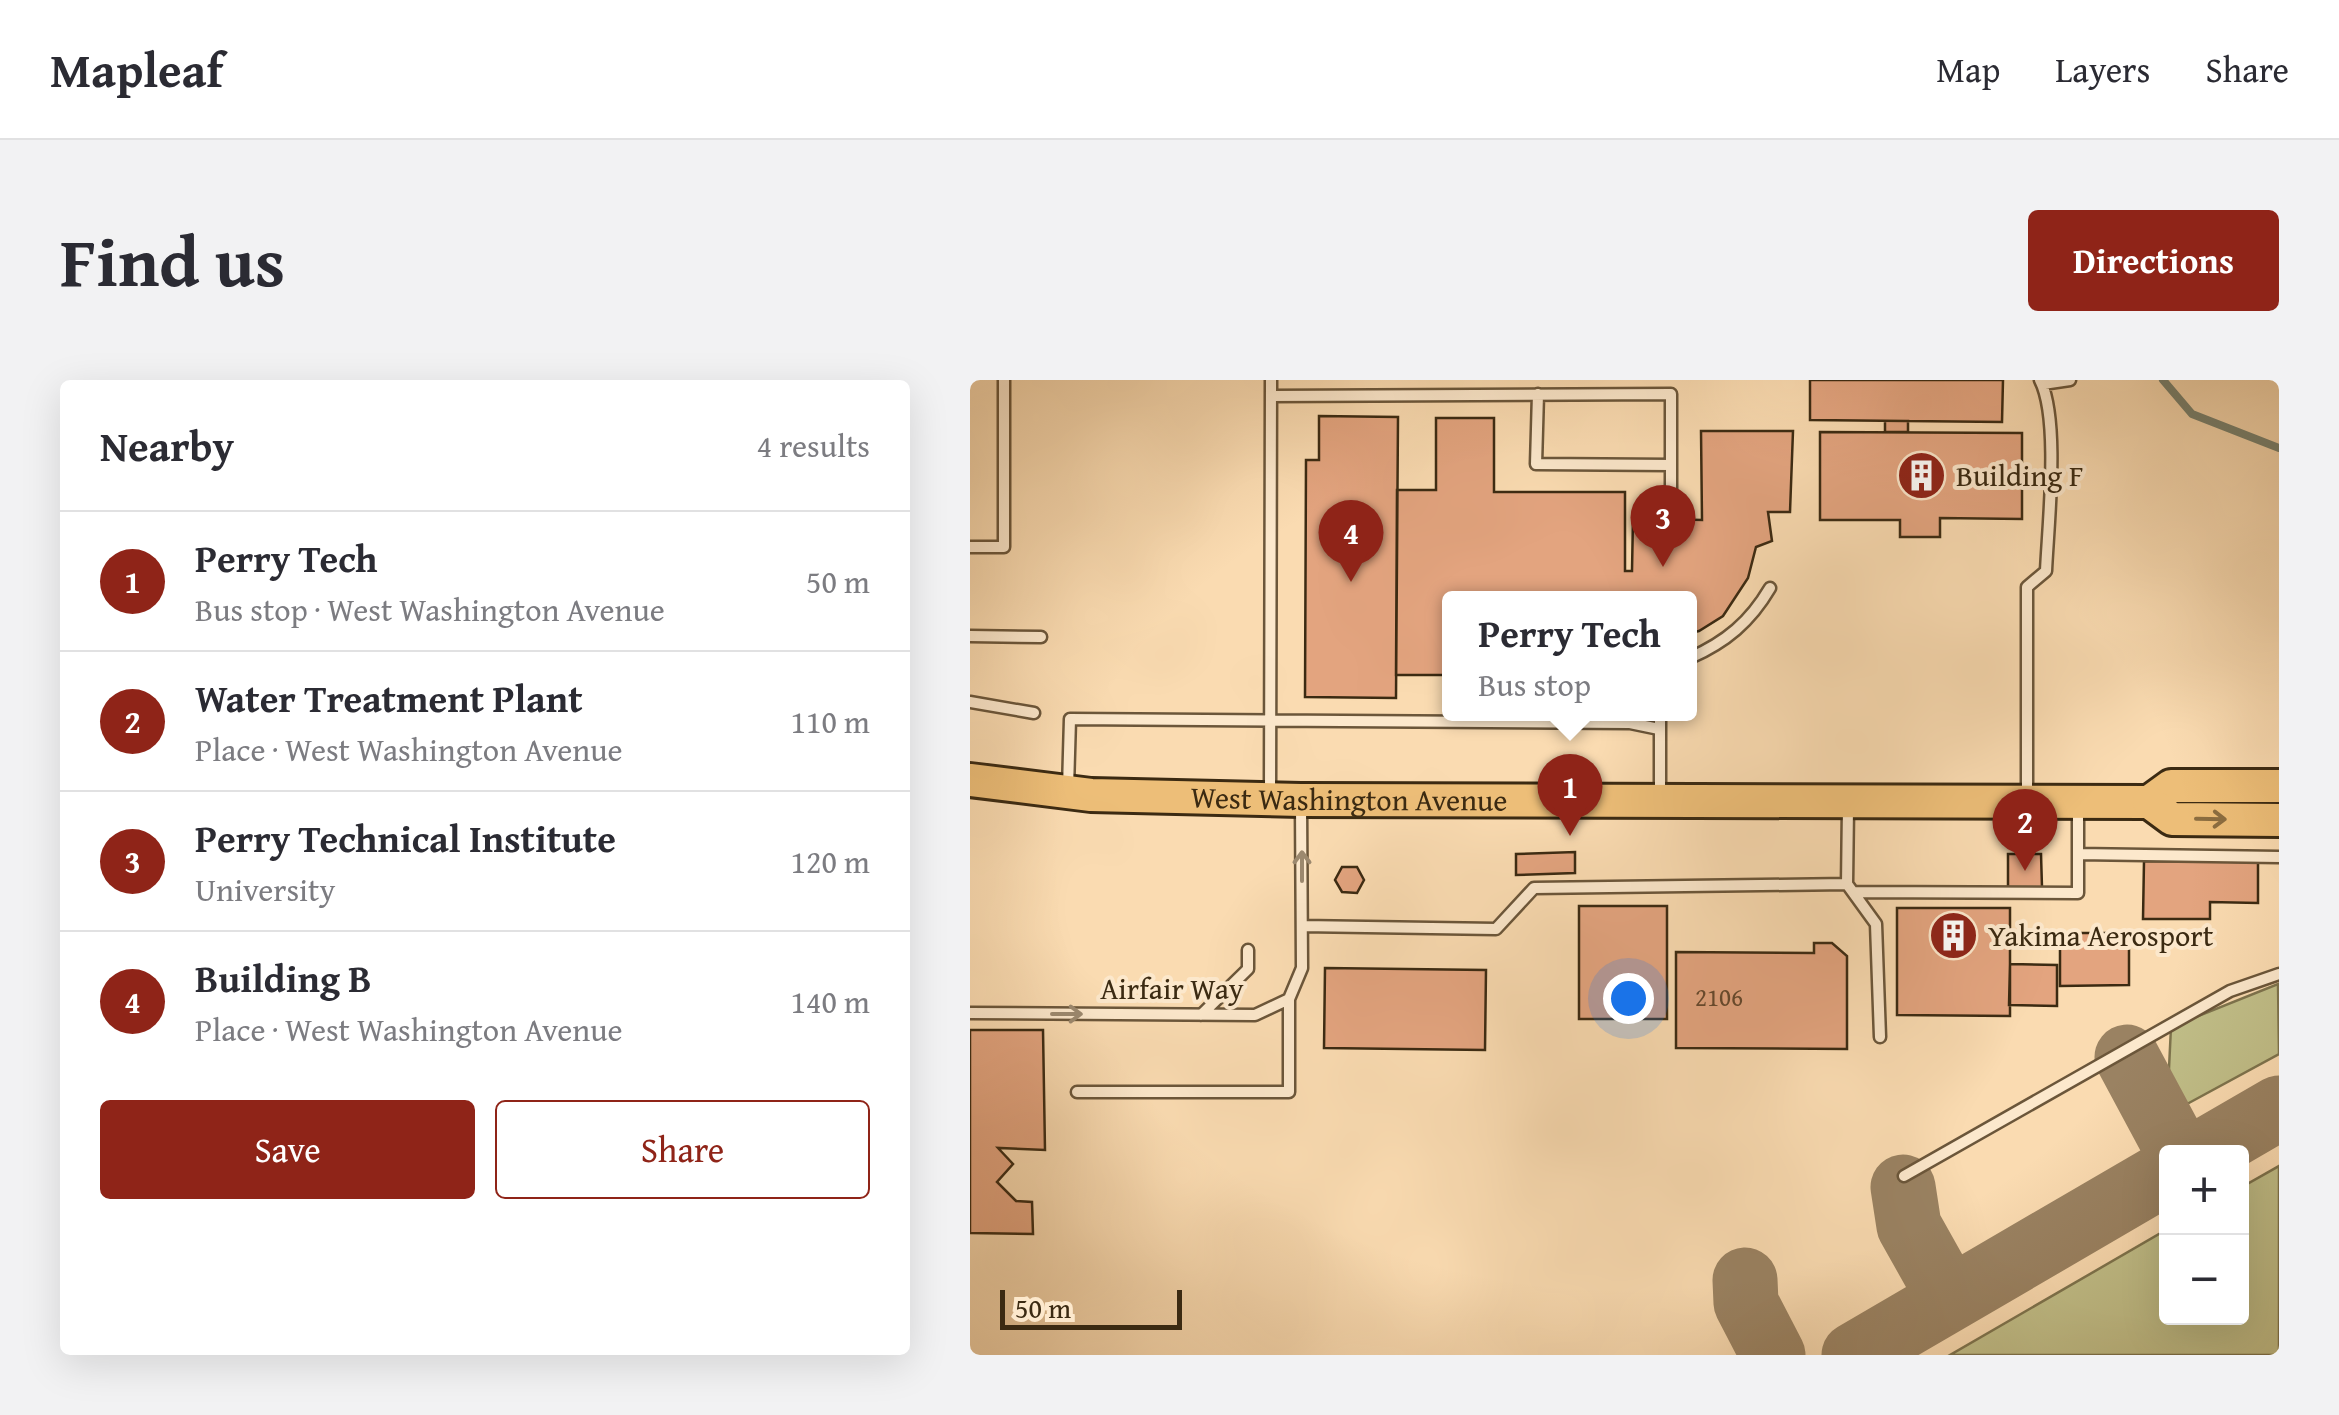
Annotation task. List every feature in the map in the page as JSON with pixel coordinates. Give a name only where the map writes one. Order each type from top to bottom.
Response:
[{"type":"main road","name":"West Washington Avenue","points":[[970,780],[1068,792],[1286,799],[2149,802],[2172,819],[2279,820]]},
{"type":"main road","name":"West Washington Avenue","points":[[2149,802],[2170,786],[2279,786]]},
{"type":"lane","points":[[970,547],[1004,547],[1004,380]]},
{"type":"lane","name":"Airfair Way","points":[[970,1013],[1256,1015],[1288,999],[1302,968],[1302,926],[1286,799],[1270,721],[1271,380]]},
{"type":"lane","points":[[1482,380],[1482,394]]},
{"type":"lane","points":[[2028,802],[2028,587],[2046,571],[2049,414],[2041,382],[2070,380]]},
{"type":"lane","points":[[1538,394],[1536,464],[1671,465]]},
{"type":"lane","points":[[1270,396],[1671,394],[1671,518]]},
{"type":"lane","points":[[1697,655],[1751,620],[1770,588]]},
{"type":"lane","points":[[970,636],[1041,638]]},
{"type":"lane","points":[[970,702],[1034,714]]},
{"type":"lane","points":[[1068,792],[1070,719],[1630,723],[1659,729]]},
{"type":"lane","points":[[1660,721],[1660,801]]},
{"type":"lane","points":[[1848,802],[1850,888],[1876,924],[1880,1037]]},
{"type":"lane","points":[[1302,926],[1496,929],[1534,888],[1850,888],[2078,894],[2078,802]]},
{"type":"lane","points":[[2078,854],[2279,857]]},
{"type":"lane","points":[[1201,1014],[1248,969],[1248,950]]},
{"type":"lane","points":[[1904,1176],[2230,990],[2279,974]]},
{"type":"lane","points":[[1077,1092],[1288,1092],[1288,999]]},
{"type":"shaded area","points":[[2278,984],[2279,1054],[2187,1104],[2178,1102],[2168,1089],[2171,1027]]},
{"type":"shaded area","points":[[2279,1166],[2279,1355],[1950,1355],[2159,1234],[2159,1325],[2249,1325],[2249,1183]]},
{"type":"building","points":[[1810,380],[2003,380],[2002,422],[1810,420]]},
{"type":"building","points":[[1319,416],[1398,417],[1396,698],[1305,697],[1306,460],[1319,460]]},
{"type":"building","points":[[1436,418],[1494,418],[1494,492],[1625,492],[1625,571],[1632,571],[1633,518],[1702,520],[1701,431],[1793,431],[1790,512],[1768,512],[1772,541],[1756,547],[1748,578],[1723,616],[1699,631],[1697,591],[1442,591],[1442,675],[1396,675],[1397,490],[1436,490]]},
{"type":"building","points":[[1885,421],[1908,421],[1908,432],[1885,432]]},
{"type":"building","name":"Building F","points":[[1820,432],[2022,433],[2022,519],[1940,518],[1940,537],[1900,537],[1900,520],[1820,520]]},
{"type":"building","points":[[1575,852],[1575,873],[1516,875],[1516,854]]},
{"type":"building","points":[[2008,854],[2041,854],[2042,887],[2008,888]]},
{"type":"building","points":[[2144,861],[2258,862],[2258,903],[2210,902],[2210,919],[2143,919]]},
{"type":"building","points":[[1342,867],[1357,867],[1364,880],[1357,893],[1342,892],[1335,880]]},
{"type":"building","points":[[1579,906],[1667,906],[1667,1019],[1579,1019]]},
{"type":"building","name":"Yakima Aerosport","points":[[1897,908],[2010,908],[2010,1016],[1897,1015]]},
{"type":"building","points":[[2060,933],[2129,933],[2129,985],[2060,986]]},
{"type":"building","points":[[1814,943],[1832,943],[1847,956],[1847,1049],[1676,1048],[1676,952],[1814,953]]},
{"type":"building","points":[[2010,964],[2057,965],[2057,1006],[2009,1005]]},
{"type":"building","points":[[1325,968],[1486,970],[1485,1050],[1324,1048]]},
{"type":"building","points":[[970,1030],[1043,1030],[1045,1150],[998,1148],[1013,1164],[997,1182],[1016,1201],[1032,1202],[1033,1234],[970,1233]]},
{"type":"waterway","points":[[2163,380],[2192,414],[2279,448]]},
{"type":"taxiway","points":[[2127,1057],[2174,1145]]},
{"type":"taxiway","points":[[2215,1145],[2279,1108]]},
{"type":"taxiway","points":[[1854,1355],[2159,1177]]},
{"type":"taxiway","points":[[1903,1187],[1909,1226],[1950,1299]]},
{"type":"taxiway","points":[[1745,1280],[1746,1303],[1773,1355]]},
{"type":"place","name":"Building F","points":[[1921,476]]},
{"type":"place","name":"Perry Technical Institute","points":[[1663,567]]},
{"type":"place","name":"Building B","points":[[1351,582]]},
{"type":"place","name":"Perry Tech","points":[[1570,836]]},
{"type":"place","name":"Water Treatment Plant","points":[[2025,871]]},
{"type":"place","name":"Yakima Aerosport","points":[[1953,936]]}]
